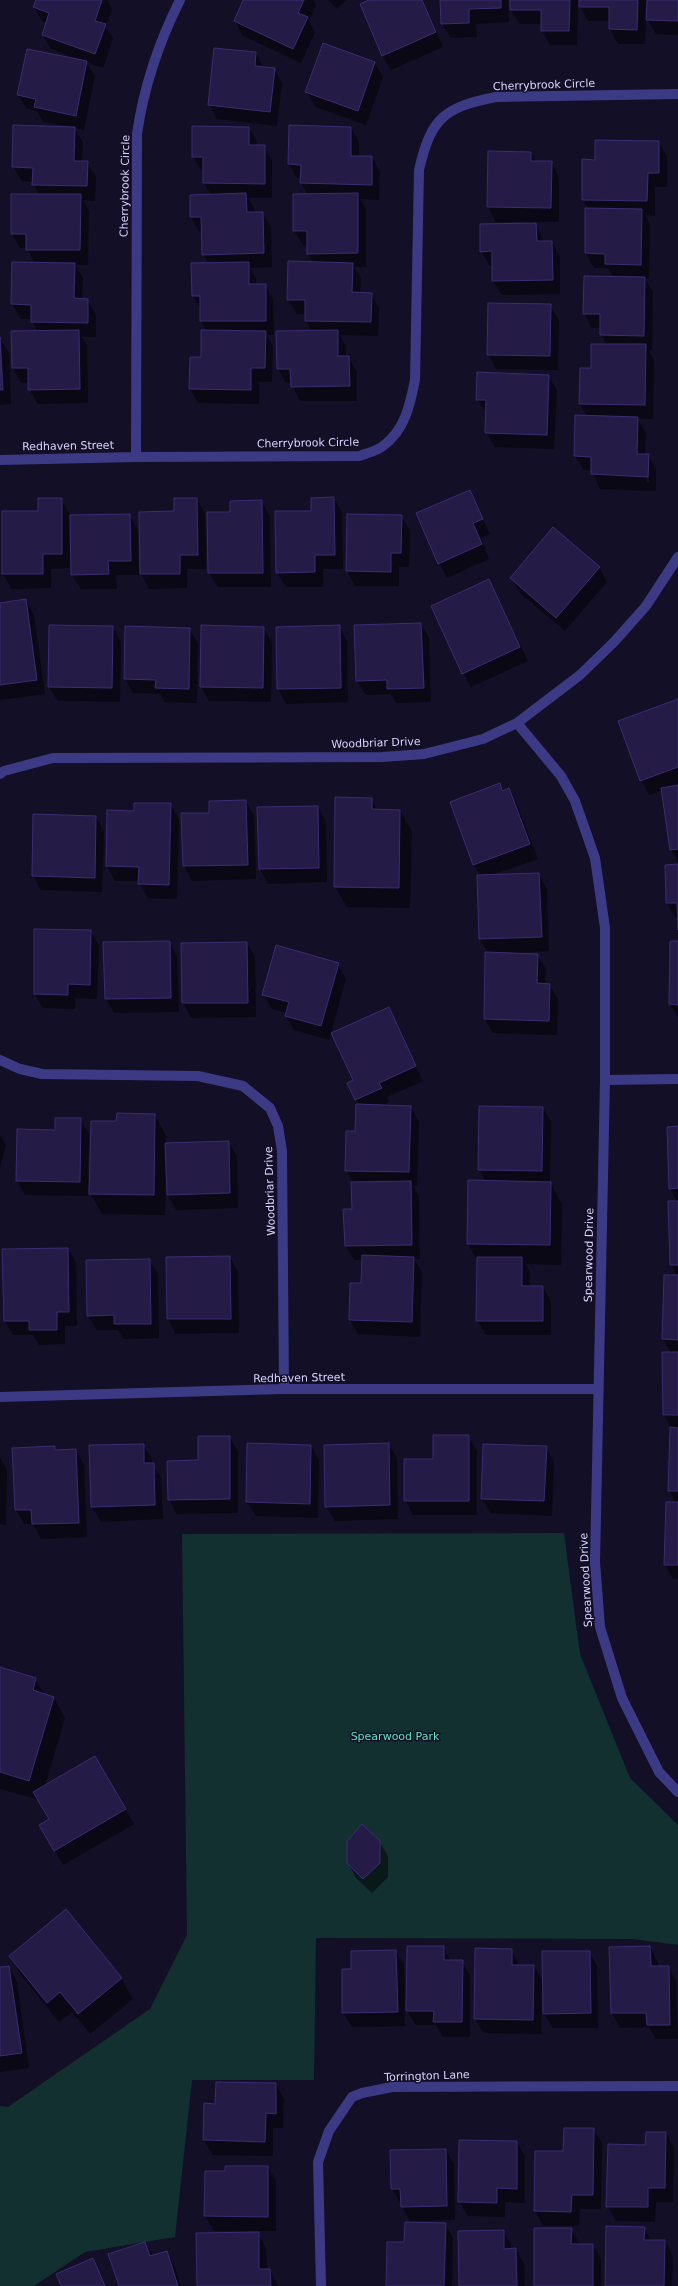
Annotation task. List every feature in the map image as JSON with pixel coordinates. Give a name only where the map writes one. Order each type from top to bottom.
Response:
[{"type":"street","name":"Cherrybrook Circle","points":[[180,0],[162,35],[144,91],[137,134],[136,457],[360,456],[383,447],[401,428],[410,405],[415,380],[419,170],[424,148],[433,128],[447,113],[467,103],[496,97],[678,94]]},
{"type":"street","name":"Redhaven Street","points":[[0,460],[136,457]]},
{"type":"street","name":"Woodbriar Drive","points":[[0,774],[4,771],[53,758],[382,757],[424,754],[483,739],[517,723],[580,675],[614,642],[646,606],[678,557]]},
{"type":"street","name":"Spearwood Drive","points":[[517,723],[561,776],[575,801],[595,858],[604,928],[604,1080],[595,1562],[600,1627],[622,1698],[659,1772],[678,1792]]},
{"type":"street","name":"Woodbriar Drive","points":[[0,1060],[20,1069],[42,1074],[198,1076],[242,1086],[270,1108],[278,1126],[282,1151],[284,1389]]},
{"type":"street","points":[[604,1080],[678,1079]]},
{"type":"street","name":"Redhaven Street","points":[[0,1397],[284,1389],[598,1389]]},
{"type":"street","name":"Torrington Lane","points":[[321,2286],[318,2162],[329,2130],[352,2097],[362,2093],[392,2087],[678,2086]]},
{"type":"green space","name":"Spearwood Park","points":[[564,1533],[580,1654],[630,1778],[678,1825],[678,1945],[633,1939],[316,1938],[314,2080],[192,2080],[175,2237],[85,2252],[34,2286],[0,2286],[0,2106],[8,2107],[150,2009],[187,1935],[182,1534]]},
{"type":"building","points":[[36,0],[102,0],[95,21],[106,24],[95,54],[42,35],[49,13],[33,7]]},
{"type":"building","points":[[243,0],[304,0],[298,13],[308,17],[293,49],[234,21]]},
{"type":"building","points":[[369,0],[422,0],[436,32],[382,56],[360,4]]},
{"type":"building","points":[[440,0],[501,0],[501,8],[469,9],[469,23],[441,24]]},
{"type":"building","points":[[510,0],[570,0],[569,31],[541,31],[541,10],[510,10]]},
{"type":"building","points":[[579,0],[638,0],[637,30],[609,29],[609,7],[579,7]]},
{"type":"building","points":[[647,0],[678,0],[678,21],[646,20]]},
{"type":"building","points":[[323,43],[375,62],[358,111],[305,92]]},
{"type":"building","points":[[214,48],[256,52],[255,66],[275,68],[270,112],[208,105]]},
{"type":"building","points":[[27,49],[87,61],[76,116],[34,107],[36,99],[17,95]]},
{"type":"building","points":[[13,125],[75,127],[74,161],[88,161],[87,186],[32,185],[33,168],[12,167]]},
{"type":"building","points":[[289,125],[351,127],[351,156],[372,156],[372,185],[300,183],[301,165],[288,164]]},
{"type":"building","points":[[192,126],[249,127],[249,145],[265,145],[265,184],[203,183],[203,157],[192,157]]},
{"type":"building","points":[[595,140],[659,141],[659,173],[648,173],[647,201],[582,200],[582,159],[595,160]]},
{"type":"building","points":[[488,151],[531,152],[531,161],[552,161],[551,208],[487,207]]},
{"type":"building","points":[[246,193],[247,212],[263,212],[264,253],[202,255],[201,217],[190,217],[190,195]]},
{"type":"building","points":[[358,193],[358,253],[307,254],[307,231],[293,231],[293,194]]},
{"type":"building","points":[[11,194],[81,194],[80,250],[26,250],[26,234],[11,234]]},
{"type":"building","points":[[585,208],[642,209],[641,265],[605,264],[605,254],[585,253]]},
{"type":"building","points":[[536,223],[537,241],[552,241],[553,280],[492,281],[492,251],[480,252],[480,224]]},
{"type":"building","points":[[288,261],[353,263],[352,292],[372,293],[371,322],[305,321],[305,300],[287,300]]},
{"type":"building","points":[[12,262],[75,263],[74,298],[88,299],[88,323],[31,322],[31,305],[11,304]]},
{"type":"building","points":[[249,262],[249,284],[266,284],[266,321],[200,321],[200,296],[192,296],[191,263]]},
{"type":"building","points":[[584,276],[645,277],[644,336],[600,335],[600,314],[583,314]]},
{"type":"building","points":[[488,303],[551,304],[550,356],[487,355]]},
{"type":"building","points":[[79,330],[80,389],[28,390],[28,368],[12,368],[11,331]]},
{"type":"building","points":[[201,330],[266,331],[265,368],[251,368],[251,390],[189,389],[190,357],[201,357]]},
{"type":"building","points":[[338,330],[338,356],[349,356],[350,386],[291,387],[290,369],[277,369],[276,331]]},
{"type":"building","points":[[0,337],[3,390],[0,390]]},
{"type":"building","points":[[591,344],[646,344],[645,405],[579,404],[580,368],[591,368]]},
{"type":"building","points":[[477,372],[549,375],[547,435],[485,433],[486,400],[476,400]]},
{"type":"building","points":[[575,415],[638,417],[637,454],[649,454],[648,477],[591,474],[591,457],[574,456]]},
{"type":"building","points":[[470,490],[483,519],[473,523],[482,544],[438,564],[416,513]]},
{"type":"building","points":[[334,497],[335,555],[315,555],[315,572],[276,573],[275,511],[311,511],[311,498]]},
{"type":"building","points":[[38,498],[62,498],[62,554],[43,554],[43,574],[2,574],[2,511],[38,511]]},
{"type":"building","points":[[174,498],[197,498],[198,555],[180,555],[180,574],[140,574],[139,512],[174,511]]},
{"type":"building","points":[[262,500],[263,573],[208,573],[207,512],[230,512],[230,501]]},
{"type":"building","points":[[130,514],[131,561],[108,561],[109,574],[71,575],[70,515]]},
{"type":"building","points":[[347,514],[402,515],[401,553],[391,553],[391,572],[346,571]]},
{"type":"building","points":[[553,527],[600,567],[556,618],[510,578]]},
{"type":"building","points":[[489,579],[520,647],[462,674],[431,606]]},
{"type":"building","points":[[26,599],[37,680],[0,685],[0,603]]},
{"type":"building","points":[[421,623],[424,688],[387,689],[387,680],[356,681],[354,625]]},
{"type":"building","points":[[49,625],[113,626],[112,688],[48,687]]},
{"type":"building","points":[[201,625],[264,627],[263,688],[200,687]]},
{"type":"building","points":[[340,625],[341,688],[277,689],[276,627]]},
{"type":"building","points":[[125,626],[190,628],[189,689],[155,688],[156,680],[124,679]]},
{"type":"building","points":[[678,699],[678,767],[640,781],[618,721]]},
{"type":"building","points":[[500,783],[502,791],[509,788],[530,844],[473,865],[450,802]]},
{"type":"building","points":[[678,785],[678,849],[670,850],[661,788]]},
{"type":"building","points":[[335,797],[372,798],[372,809],[400,810],[399,888],[334,887]]},
{"type":"building","points":[[246,800],[248,865],[183,866],[181,813],[209,813],[209,801]]},
{"type":"building","points":[[134,803],[171,803],[169,885],[138,884],[139,867],[106,866],[107,810],[134,811]]},
{"type":"building","points":[[318,806],[319,868],[259,869],[257,807]]},
{"type":"building","points":[[33,814],[96,816],[95,878],[32,876]]},
{"type":"building","points":[[678,864],[678,930],[677,903],[666,903],[665,865]]},
{"type":"building","points":[[539,873],[542,937],[479,939],[477,875]]},
{"type":"building","points":[[34,929],[91,930],[90,985],[68,984],[68,995],[34,994]]},
{"type":"building","points":[[170,941],[171,998],[105,999],[103,942]]},
{"type":"building","points":[[670,941],[678,941],[678,1005],[669,1004]]},
{"type":"building","points":[[247,942],[248,1003],[182,1003],[181,943]]},
{"type":"building","points":[[276,945],[339,963],[321,1026],[285,1016],[289,1002],[262,995]]},
{"type":"building","points":[[485,952],[538,954],[537,983],[550,984],[549,1021],[484,1019]]},
{"type":"building","points":[[389,1007],[416,1066],[379,1083],[382,1088],[355,1100],[347,1083],[353,1080],[331,1033]]},
{"type":"building","points":[[356,1104],[411,1106],[409,1172],[345,1171],[346,1131],[355,1131]]},
{"type":"building","points":[[479,1106],[543,1107],[542,1171],[478,1170]]},
{"type":"building","points":[[117,1113],[155,1114],[154,1195],[89,1194],[91,1121],[116,1121]]},
{"type":"building","points":[[55,1118],[81,1118],[80,1182],[16,1181],[17,1129],[55,1130]]},
{"type":"building","points":[[678,1126],[678,1188],[669,1189],[667,1127]]},
{"type":"building","points":[[229,1141],[230,1193],[167,1195],[165,1143]]},
{"type":"building","points":[[468,1180],[551,1182],[550,1245],[467,1244]]},
{"type":"building","points":[[411,1181],[412,1245],[345,1246],[343,1209],[352,1209],[351,1182]]},
{"type":"building","points":[[668,1201],[678,1201],[678,1265],[670,1265]]},
{"type":"building","points":[[68,1248],[69,1312],[57,1312],[57,1330],[29,1330],[29,1321],[4,1321],[2,1249]]},
{"type":"building","points":[[362,1255],[414,1257],[412,1322],[349,1320],[350,1283],[361,1283]]},
{"type":"building","points":[[230,1256],[231,1319],[167,1319],[166,1257]]},
{"type":"building","points":[[477,1257],[522,1257],[522,1286],[543,1286],[543,1321],[476,1321]]},
{"type":"building","points":[[150,1259],[151,1324],[114,1324],[114,1315],[87,1316],[86,1260]]},
{"type":"building","points":[[664,1275],[678,1275],[678,1340],[662,1339]]},
{"type":"building","points":[[662,1352],[678,1352],[678,1415],[663,1415]]},
{"type":"building","points":[[670,1427],[678,1428],[678,1491],[668,1491]]},
{"type":"building","points":[[433,1435],[469,1435],[469,1501],[404,1501],[404,1459],[433,1459]]},
{"type":"building","points":[[198,1436],[230,1436],[230,1499],[168,1500],[167,1461],[198,1460]]},
{"type":"building","points":[[247,1443],[311,1445],[310,1504],[246,1502]]},
{"type":"building","points":[[389,1443],[390,1505],[325,1507],[324,1445]]},
{"type":"building","points":[[144,1444],[144,1463],[154,1463],[155,1505],[91,1507],[89,1445]]},
{"type":"building","points":[[483,1444],[547,1446],[544,1501],[481,1499]]},
{"type":"building","points":[[55,1446],[55,1450],[76,1449],[79,1523],[32,1524],[31,1510],[15,1510],[12,1448]]},
{"type":"building","points":[[666,1502],[678,1502],[678,1565],[664,1565]]},
{"type":"building","points":[[0,1667],[36,1678],[33,1690],[54,1697],[29,1781],[0,1772]]},
{"type":"building","points":[[95,1756],[126,1809],[54,1851],[39,1825],[49,1819],[33,1792]]},
{"type":"building","points":[[362,1824],[380,1841],[380,1863],[363,1879],[347,1863],[347,1841]]},
{"type":"building","points":[[66,1909],[122,1978],[78,2014],[60,1992],[47,2003],[9,1956]]},
{"type":"building","points":[[407,1946],[444,1946],[444,1960],[463,1960],[462,2022],[433,2022],[434,2011],[406,2011]]},
{"type":"building","points":[[650,1946],[651,1966],[669,1966],[670,2025],[647,2025],[646,2013],[611,2013],[609,1947]]},
{"type":"building","points":[[475,1948],[512,1949],[512,1965],[534,1965],[533,2020],[474,2019]]},
{"type":"building","points":[[396,1950],[398,2012],[342,2013],[342,1969],[351,1969],[351,1951]]},
{"type":"building","points":[[542,1951],[590,1951],[591,2013],[543,2014]]},
{"type":"building","points":[[9,1966],[22,2053],[0,2056],[0,1967]]},
{"type":"building","points":[[216,2082],[276,2083],[276,2114],[266,2113],[265,2142],[203,2140],[204,2103],[215,2104]]},
{"type":"building","points":[[564,2128],[594,2128],[593,2195],[572,2195],[571,2212],[534,2211],[535,2151],[563,2151]]},
{"type":"building","points":[[646,2132],[666,2132],[665,2188],[648,2188],[648,2207],[606,2207],[608,2144],[645,2145]]},
{"type":"building","points":[[459,2140],[517,2141],[517,2189],[497,2188],[497,2203],[458,2202]]},
{"type":"building","points":[[446,2149],[447,2206],[401,2207],[400,2189],[391,2189],[390,2150]]},
{"type":"building","points":[[225,2166],[268,2166],[268,2217],[204,2216],[205,2171],[225,2171]]},
{"type":"building","points":[[405,2222],[446,2223],[444,2286],[386,2286],[387,2242],[404,2242]]},
{"type":"building","points":[[606,2226],[645,2227],[644,2240],[665,2240],[664,2286],[605,2286]]},
{"type":"building","points":[[534,2228],[572,2228],[571,2244],[593,2244],[593,2286],[534,2286]]},
{"type":"building","points":[[504,2230],[504,2249],[516,2248],[517,2286],[459,2286],[458,2231]]},
{"type":"building","points":[[259,2232],[259,2269],[270,2269],[271,2286],[197,2286],[196,2233]]},
{"type":"building","points":[[145,2242],[150,2256],[167,2251],[178,2286],[119,2286],[108,2254]]},
{"type":"building","points":[[93,2258],[105,2286],[61,2286],[56,2274]]}]
